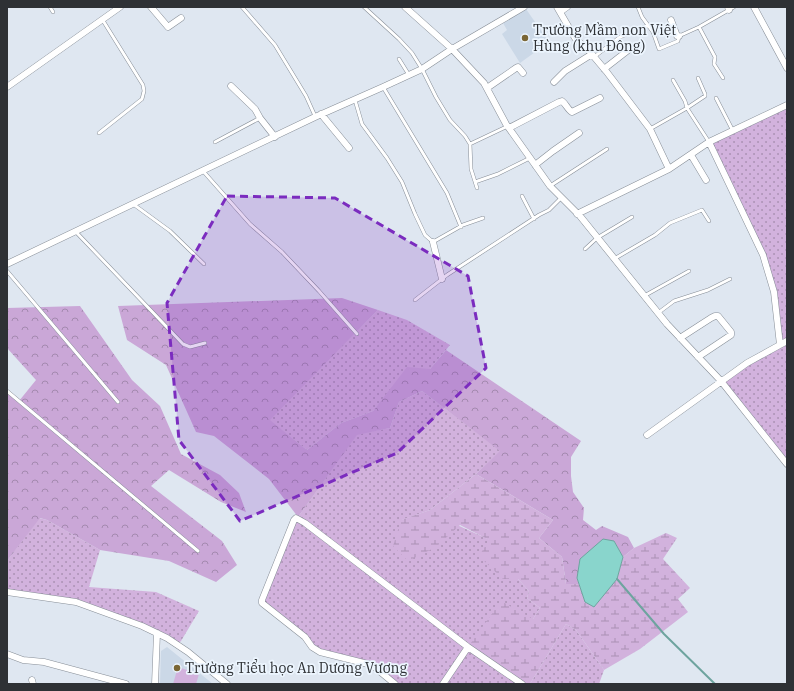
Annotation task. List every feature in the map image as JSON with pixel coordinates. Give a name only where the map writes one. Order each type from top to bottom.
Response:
[{"type":"street","points":[[7,87],[120,7]]},
{"type":"street","points":[[151,7],[168,28],[181,18]]},
{"type":"street","points":[[406,7],[452,49],[484,83],[508,127],[550,186],[577,214],[658,313],[721,381],[787,464]]},
{"type":"street","points":[[7,264],[318,116],[383,88],[422,69],[452,49],[524,7]]},
{"type":"street","points":[[567,7],[558,10],[575,38],[604,69],[650,129],[669,169]]},
{"type":"street","points":[[754,7],[787,68]]},
{"type":"street","points":[[671,20],[678,36]]},
{"type":"street","points":[[604,69],[631,48]]},
{"type":"street","points":[[554,82],[566,71],[593,56]]},
{"type":"street","points":[[487,88],[518,67],[523,73]]},
{"type":"street","points":[[231,86],[255,109],[275,137]]},
{"type":"street","points":[[508,127],[562,101],[572,112],[600,98]]},
{"type":"street","points":[[577,214],[604,200],[639,185],[669,169],[710,142],[787,105]]},
{"type":"street","points":[[318,116],[348,148]]},
{"type":"street","points":[[535,165],[579,133]]},
{"type":"street","points":[[710,142],[763,255],[774,292],[780,344]]},
{"type":"street","points":[[691,154],[706,180]]},
{"type":"street","points":[[433,242],[442,279]]},
{"type":"street","points":[[680,338],[711,318],[718,316],[731,332],[731,335],[698,357]]},
{"type":"street","points":[[647,435],[721,381],[787,341]]},
{"type":"street","points":[[395,684],[372,665],[315,650],[305,637],[262,603],[296,518],[305,523],[468,647],[522,684]]},
{"type":"street","points":[[7,592],[76,602],[142,626],[167,638],[188,652],[227,684]]},
{"type":"street","points":[[155,684],[157,633]]},
{"type":"street","points":[[443,684],[468,647]]},
{"type":"street","points":[[7,654],[24,660],[44,662],[126,684]]},
{"type":"lane","points":[[50,7],[54,12]]},
{"type":"lane","points":[[242,7],[275,45],[318,116]]},
{"type":"lane","points":[[364,7],[412,53],[450,120],[465,136],[470,144],[471,169],[477,188]]},
{"type":"lane","points":[[638,7],[642,17],[653,32],[659,49],[678,41],[678,36],[699,27],[731,8]]},
{"type":"lane","points":[[99,133],[142,99],[144,90],[143,85],[102,19]]},
{"type":"lane","points":[[593,56],[620,37],[649,25]]},
{"type":"lane","points":[[699,27],[716,57],[714,64],[723,78]]},
{"type":"lane","points":[[399,59],[409,75]]},
{"type":"lane","points":[[650,129],[705,96],[698,78]]},
{"type":"lane","points":[[673,80],[685,101],[687,108],[710,142]]},
{"type":"lane","points":[[383,88],[447,193],[461,228]]},
{"type":"lane","points":[[716,98],[733,131]]},
{"type":"lane","points":[[355,100],[362,124],[388,158],[402,182],[425,235],[433,242],[483,218]]},
{"type":"lane","points":[[215,142],[260,118]]},
{"type":"lane","points":[[470,144],[508,127]]},
{"type":"lane","points":[[550,186],[607,149]]},
{"type":"lane","points":[[475,182],[498,174],[530,158]]},
{"type":"lane","points":[[203,171],[250,224],[282,252],[357,334]]},
{"type":"lane","points":[[522,196],[534,219]]},
{"type":"lane","points":[[415,300],[442,279],[549,210],[561,198]]},
{"type":"lane","points":[[132,204],[170,231],[204,264]]},
{"type":"lane","points":[[614,259],[655,235],[670,223],[702,210],[709,221]]},
{"type":"lane","points":[[585,248],[597,238],[632,217]]},
{"type":"lane","points":[[75,231],[183,344],[190,347],[205,343]]},
{"type":"lane","points":[[7,271],[118,402]]},
{"type":"lane","points":[[644,296],[689,271]]},
{"type":"lane","points":[[658,313],[674,301],[708,290],[730,279]]},
{"type":"lane","points":[[7,391],[198,551]]},
{"type":"highlighted area","points":[[227,196],[335,198],[468,276],[486,368],[397,453],[240,521],[179,440],[167,303]]},
{"type":"shaded area","name":"Trường Mầm non Việt Hùng (khu Đông)","points":[[526,9],[549,42],[520,63],[502,34],[507,30],[503,23]]},
{"type":"shaded area","points":[[603,539],[614,541],[623,557],[617,579],[594,607],[585,602],[577,578],[580,559]]},
{"type":"shaded area","name":"Trường Tiểu học An Dương Vương","points":[[167,647],[213,684],[160,684],[161,651]]},
{"type":"green space","points":[[787,106],[787,464],[721,381],[780,344],[774,292],[763,255],[709,142]]},
{"type":"green space","points":[[342,298],[378,310],[270,420],[307,450],[341,423],[373,411],[407,367],[430,369],[446,350],[581,441],[571,457],[571,476],[573,492],[584,508],[583,520],[596,530],[602,526],[628,537],[634,548],[623,557],[614,541],[577,578],[579,584],[566,584],[562,557],[539,538],[553,520],[476,474],[500,451],[422,391],[399,402],[390,428],[357,435],[298,517],[269,479],[214,436],[196,432],[166,365],[127,340],[118,306]]},
{"type":"green space","points":[[80,306],[132,380],[160,406],[181,454],[220,475],[239,493],[246,512],[221,502],[169,470],[151,486],[222,541],[237,565],[216,582],[169,561],[100,550],[47,520],[40,518],[7,561],[7,391],[19,401],[36,380],[7,348],[7,308]]},
{"type":"green space","points":[[378,310],[407,320],[450,345],[430,369],[384,398],[373,411],[341,423],[307,450],[269,420]]},
{"type":"green space","points":[[422,391],[501,451],[476,474],[430,510],[402,520],[455,524],[490,540],[518,579],[529,591],[527,598],[540,608],[533,619],[522,684],[394,684],[372,665],[315,650],[262,603],[298,517],[357,434],[390,428],[399,402]]},
{"type":"green space","points":[[476,474],[553,520],[539,538],[562,557],[566,584],[579,584],[585,602],[617,579],[623,557],[634,548],[666,533],[677,538],[663,559],[690,588],[678,599],[688,612],[640,649],[604,670],[576,630],[566,624],[530,684],[522,684],[468,647],[501,601],[533,619],[540,608],[527,598],[529,591],[518,579],[503,579],[479,556],[489,540],[460,525],[436,547],[408,561],[393,546],[401,520],[430,510]]},
{"type":"green space","points":[[39,518],[47,520],[100,550],[89,587],[156,592],[199,611],[181,641],[177,645],[157,633],[75,602],[7,593],[7,561]]},
{"type":"green space","points":[[566,624],[576,630],[604,670],[599,684],[530,684]]},
{"type":"green space","points":[[178,667],[199,674],[196,684],[173,684]]},
{"type":"waterway","points":[[617,579],[664,634],[715,684]]},
{"type":"place","name":"Trường Mầm non Việt Hùng (khu Đông)","points":[[525,38]]},
{"type":"place","name":"Trường Tiểu học An Dương Vương","points":[[177,668]]}]
